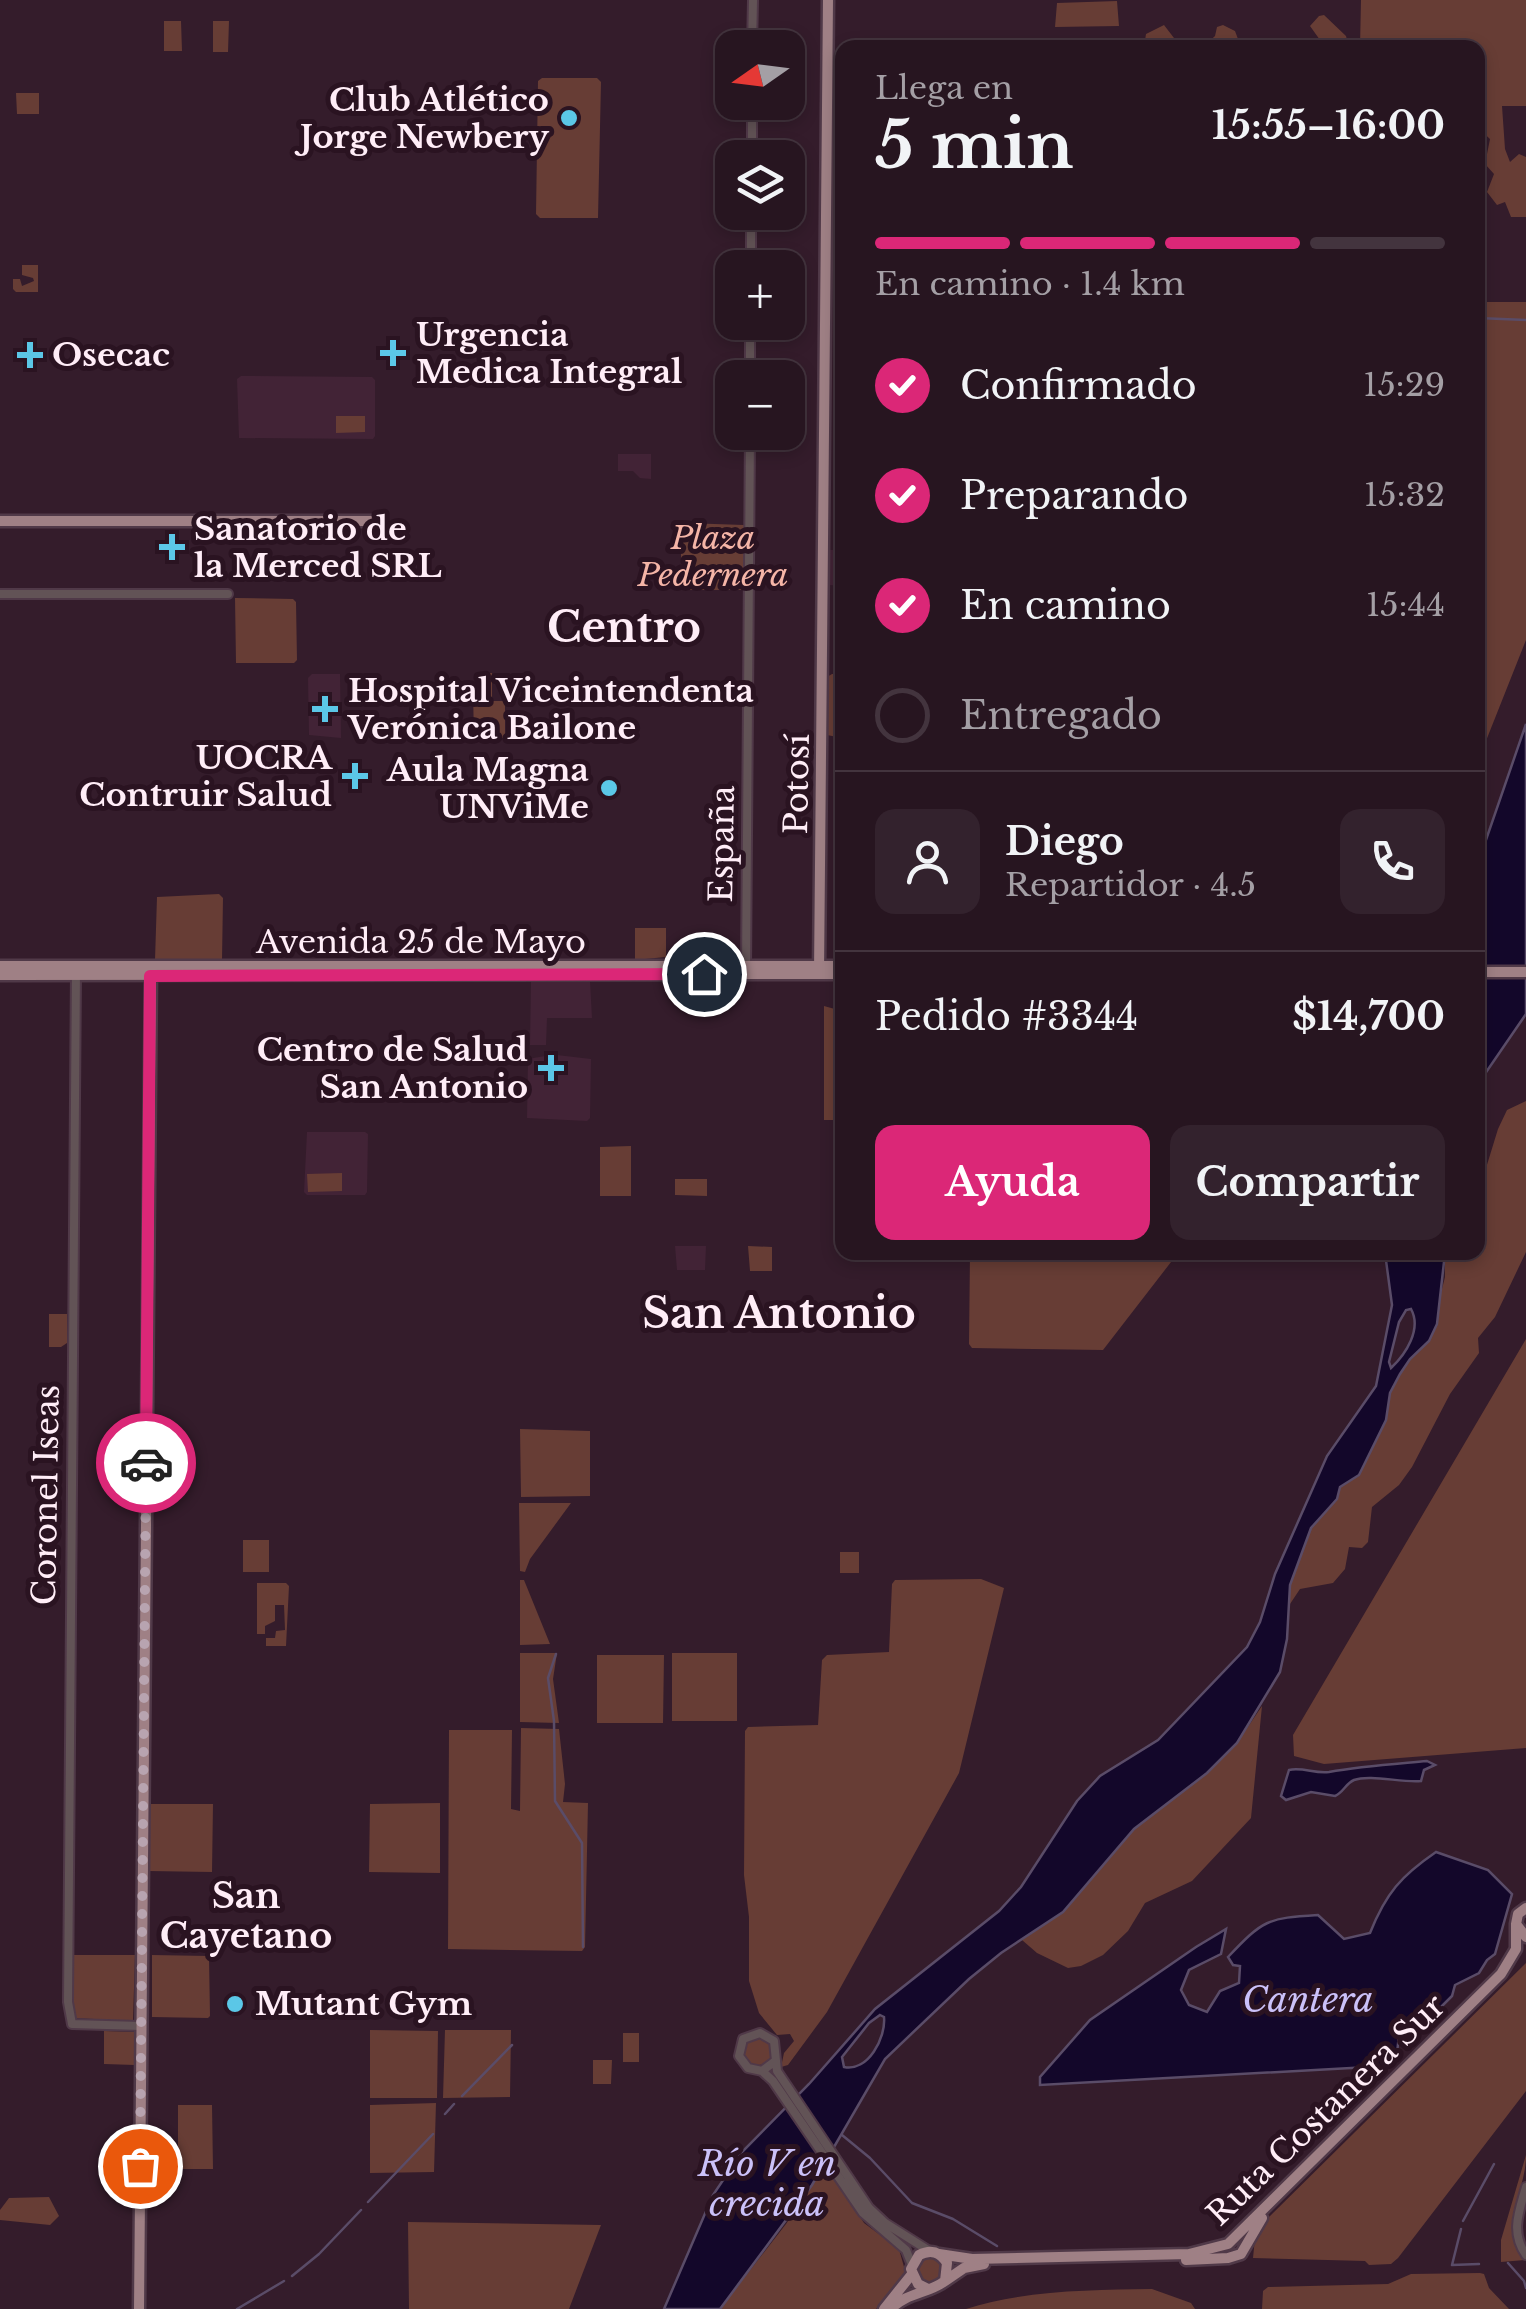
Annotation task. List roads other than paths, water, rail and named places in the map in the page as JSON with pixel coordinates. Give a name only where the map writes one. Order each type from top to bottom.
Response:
[{"type":"main road","name":"Potosí","points":[[820,971],[828,0]]},
{"type":"main road","points":[[0,521],[379,521]]},
{"type":"main road","name":"Avenida 25 de Mayo","points":[[0,966],[76,971]]},
{"type":"main road","name":"Avenida 25 de Mayo","points":[[820,971],[835,968]]},
{"type":"main road","name":"Avenida 25 de Mayo","points":[[0,975],[76,971],[835,973]]},
{"type":"main road","points":[[139,2309],[151,971]]},
{"type":"main road","points":[[1485,972],[1526,972]]},
{"type":"main road","name":"Ruta Costanera Sur","points":[[935,2253],[972,2259],[1176,2254],[1205,2252],[1228,2244],[1501,1974],[1516,1950],[1518,1914],[1526,1908]]},
{"type":"main road","points":[[1516,1924],[1526,1937]]},
{"type":"main road","name":"Ruta Costanera Sur","points":[[892,2309],[907,2296],[976,2265],[1207,2260],[1241,2254],[1268,2210],[1503,1980],[1526,1948]]},
{"type":"main road","points":[[884,2309],[919,2255],[935,2253],[947,2263],[945,2281]]},
{"type":"main road","points":[[912,2270],[918,2284],[928,2289]]},
{"type":"street","points":[[752,30],[753,0]]},
{"type":"street","name":"España","points":[[746,971],[750,450]]},
{"type":"street","points":[[0,594],[228,594]]},
{"type":"street","name":"Coronel Iseas","points":[[76,971],[69,2020],[72,2024],[141,2026]]},
{"type":"street","points":[[777,2078],[742,2063],[739,2052],[746,2036],[755,2032],[770,2037],[777,2050],[777,2078],[870,2222],[906,2250],[912,2270]]},
{"type":"street","points":[[762,2071],[774,2062]]},
{"type":"street","points":[[1526,2188],[1516,2227],[1516,2238],[1526,2254]]},
{"type":"street","points":[[855,2194],[886,2223],[935,2253]]},
{"type":"water","points":[[1526,724],[1526,1014],[1485,1074],[1485,843]]},
{"type":"water","name":"Río V en crecida","points":[[1386,1260],[1444,1260],[1437,1324],[1390,1393],[1386,1420],[1359,1475],[1340,1487],[1337,1499],[1311,1528],[1290,1585],[1287,1639],[1280,1672],[1237,1743],[1207,1773],[1134,1829],[1063,1912],[969,1979],[885,2059],[812,2185],[720,2309],[664,2309],[713,2195],[742,2152],[875,2009],[999,1911],[1021,1887],[1077,1801],[1100,1776],[1158,1740],[1247,1647],[1327,1456],[1376,1386],[1392,1305]],"holes":[[[1411,1309],[1414,1317],[1407,1348],[1391,1368],[1399,1322],[1406,1310]],[[880,2015],[884,2017],[874,2052],[861,2064],[844,2067],[842,2057],[869,2023]]]},
{"type":"water","points":[[1427,1761],[1435,1765],[1424,1770],[1421,1781],[1361,1778],[1335,1796],[1311,1792],[1286,1800],[1281,1796],[1289,1770],[1324,1772]]},
{"type":"water","name":"Cantera","points":[[1436,1852],[1488,1870],[1512,1894],[1495,1954],[1479,1973],[1455,1985],[1452,1996],[1417,2031],[1399,2034],[1397,2054],[1387,2066],[1040,2085],[1040,2077],[1090,2020],[1226,1929],[1221,1954],[1189,1970],[1181,1990],[1189,2005],[1207,2012],[1220,1991],[1239,1983],[1240,1966],[1233,1965],[1228,1957],[1258,1928],[1276,1920],[1318,1915],[1344,1939],[1370,1933],[1396,1886]]},
{"type":"waterway","points":[[1485,318],[1526,320]]},
{"type":"waterway","points":[[556,1654],[548,1678],[554,1721],[555,1801],[582,1843],[583,1947]]},
{"type":"waterway","points":[[462,2096],[512,2045]]},
{"type":"waterway","points":[[445,2114],[454,2104]]},
{"type":"waterway","points":[[368,2202],[433,2134]]},
{"type":"waterway","points":[[842,2135],[870,2158],[912,2203],[953,2219],[997,2246]]},
{"type":"waterway","points":[[1463,2221],[1494,2164]]},
{"type":"waterway","points":[[292,2276],[361,2210]]},
{"type":"waterway","points":[[1461,2229],[1452,2265],[1479,2264]]},
{"type":"waterway","points":[[1508,2263],[1526,2288]]},
{"type":"waterway","points":[[237,2309],[284,2281]]},
{"type":"place","name":"Club Atlético Jorge Newbery","points":[[569,118]]},
{"type":"place","name":"Urgencia Medica Integral","points":[[393,353]]},
{"type":"place","name":"Osecac","points":[[30,355]]},
{"type":"place","name":"Sanatorio de la Merced SRL","points":[[172,547]]},
{"type":"place","name":"Hospital Viceintendenta Verónica Bailone","points":[[325,709]]},
{"type":"place","name":"UOCRA Contruir Salud","points":[[355,776]]},
{"type":"place","name":"Aula Magna UNViMe","points":[[609,788]]},
{"type":"place","name":"Centro de Salud San Antonio","points":[[551,1068]]},
{"type":"place","name":"Mutant Gym","points":[[235,2004]]},
{"type":"district","name":"Centro","points":[[624,627]]},
{"type":"district","name":"San Antonio","points":[[779,1313]]},
{"type":"district","name":"San Cayetano","points":[[246,1916]]},
{"type":"park label","name":"Plaza Pedernera","points":[[713,556]]}]
